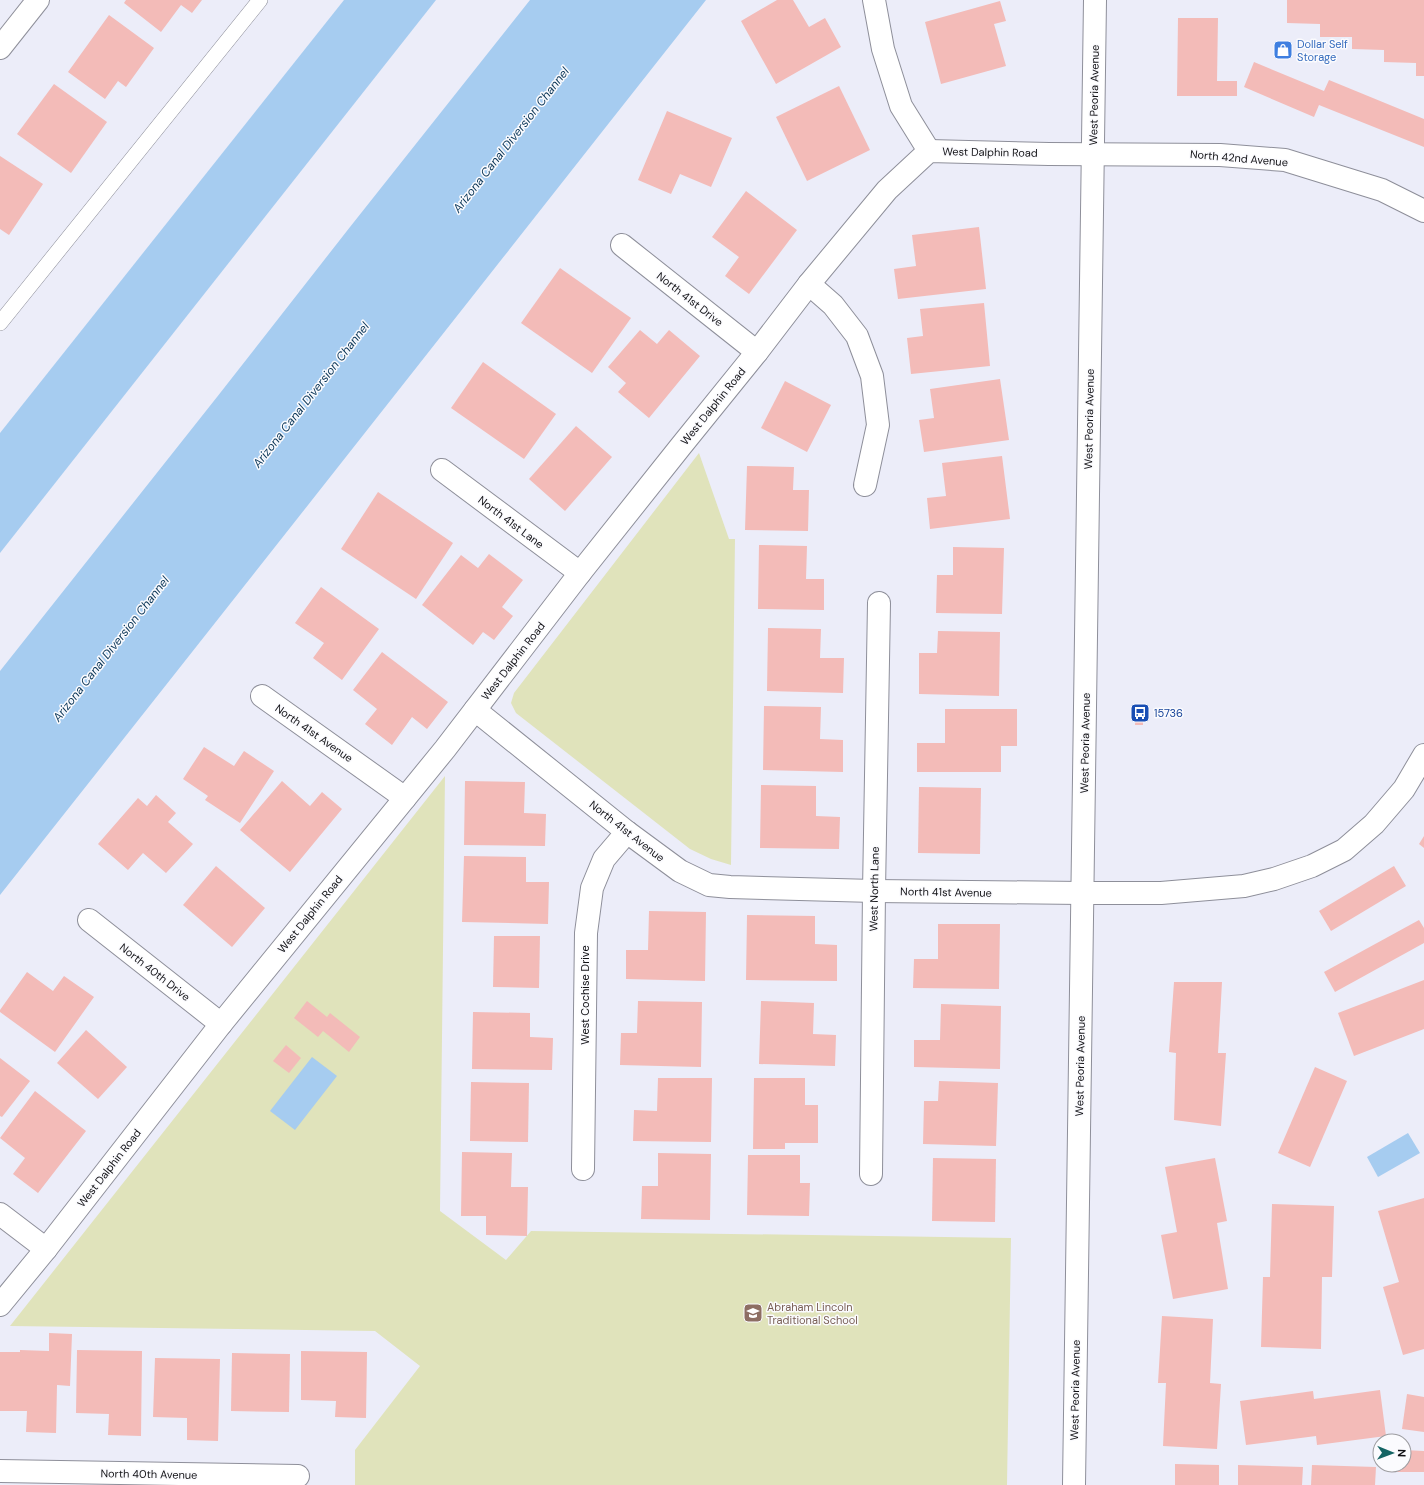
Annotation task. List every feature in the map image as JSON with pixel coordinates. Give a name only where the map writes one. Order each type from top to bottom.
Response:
[{"type":"street","points":[[0,48],[38,0]]},
{"type":"street","points":[[874,0],[883,48],[901,106],[929,151]]},
{"type":"street","name":"West Peoria Avenue","points":[[1074,1485],[1095,0]]},
{"type":"street","name":"West Dalphin Road","points":[[0,1305],[46,1249],[221,1024],[445,749],[580,573],[758,352],[809,284],[887,190],[929,151],[1035,154],[1093,153]]},
{"type":"street","name":"North 42nd Avenue","points":[[1093,153],[1220,155],[1285,160],[1382,190],[1424,211]]},
{"type":"street","name":"North 41st Drive","points":[[622,245],[758,352]]},
{"type":"street","points":[[809,284],[833,305],[857,336],[872,376],[878,425],[865,485]]},
{"type":"street","name":"North 41st Lane","points":[[442,470],[580,573]]},
{"type":"street","name":"West North Lane","points":[[871,1174],[874,891],[880,603]]},
{"type":"street","name":"North 41st Avenue","points":[[262,696],[405,798]]},
{"type":"street","name":"North 41st Avenue","points":[[474,710],[627,832],[680,871],[709,885],[730,887],[874,891],[1161,893],[1244,886],[1274,879],[1312,866],[1344,850],[1374,824],[1404,789],[1424,755]]},
{"type":"street","name":"West Cochise Drive","points":[[583,1169],[586,933],[592,888],[604,859],[627,832]]},
{"type":"street","name":"North 40th Drive","points":[[89,920],[221,1024]]},
{"type":"street","points":[[0,1214],[46,1249]]},
{"type":"street","name":"North 40th Avenue","points":[[0,1471],[298,1476]]},
{"type":"lane","points":[[0,323],[260,0]]},
{"type":"green space","points":[[699,453],[729,539],[735,539],[731,865],[711,859],[690,849],[516,713],[511,703],[514,693]]},
{"type":"green space","points":[[445,776],[440,1211],[506,1260],[531,1231],[1011,1238],[1007,1485],[355,1485],[355,1450],[420,1366],[375,1331],[10,1326]]},
{"type":"water","points":[[344,0],[436,0],[0,553],[0,433]]},
{"type":"water","name":"Arizona Canal Diversion Channel","points":[[530,0],[706,0],[0,895],[0,671]]},
{"type":"water","points":[[312,1057],[337,1076],[295,1130],[270,1111]]},
{"type":"water","points":[[1408,1133],[1420,1153],[1378,1177],[1367,1157]]},
{"type":"building","points":[[126,0],[202,0],[192,13],[181,5],[161,32],[124,3]]},
{"type":"building","points":[[777,0],[793,0],[809,27],[825,18],[841,47],[776,84],[741,21]]},
{"type":"building","points":[[1287,0],[1424,0],[1424,76],[1416,76],[1416,63],[1384,62],[1384,50],[1352,49],[1352,37],[1320,37],[1320,24],[1287,23]]},
{"type":"building","points":[[1000,1],[1006,21],[994,24],[1006,66],[941,84],[925,22]]},
{"type":"building","points":[[109,15],[154,48],[126,87],[118,81],[105,99],[68,72]]},
{"type":"building","points":[[1178,18],[1218,18],[1217,81],[1237,81],[1237,96],[1177,96]]},
{"type":"building","points":[[1254,62],[1324,91],[1329,80],[1424,119],[1424,147],[1319,105],[1314,117],[1244,87]]},
{"type":"building","points":[[54,84],[107,122],[71,173],[17,134]]},
{"type":"building","points":[[839,86],[870,150],[807,181],[776,117]]},
{"type":"building","points":[[667,111],[732,138],[711,187],[680,174],[671,194],[638,180]]},
{"type":"building","points":[[0,156],[43,184],[9,235],[0,229]]},
{"type":"building","points":[[746,191],[797,230],[749,294],[725,276],[739,257],[712,237]]},
{"type":"building","points":[[979,227],[986,289],[898,299],[894,269],[916,266],[912,235]]},
{"type":"building","points":[[560,268],[631,318],[592,373],[521,323]]},
{"type":"building","points":[[984,303],[990,366],[911,374],[907,338],[923,336],[920,309]]},
{"type":"building","points":[[640,330],[657,344],[669,330],[700,356],[649,418],[618,392],[626,383],[608,367]]},
{"type":"building","points":[[483,362],[556,414],[524,459],[451,408]]},
{"type":"building","points":[[1000,379],[1009,440],[924,452],[919,420],[934,418],[930,389]]},
{"type":"building","points":[[785,381],[831,405],[807,452],[761,428]]},
{"type":"building","points":[[576,426],[612,457],[565,511],[529,479]]},
{"type":"building","points":[[1002,456],[1010,519],[930,529],[927,498],[946,496],[942,463]]},
{"type":"building","points":[[747,466],[794,467],[793,490],[809,490],[808,531],[745,530]]},
{"type":"building","points":[[378,492],[453,543],[416,599],[341,549]]},
{"type":"building","points":[[759,545],[807,546],[806,579],[824,579],[824,610],[758,609]]},
{"type":"building","points":[[953,547],[1004,548],[1002,614],[936,613],[937,575],[953,575]]},
{"type":"building","points":[[489,554],[523,580],[502,607],[513,616],[494,640],[483,632],[473,645],[422,605],[461,555],[478,568]]},
{"type":"building","points":[[321,587],[379,629],[342,680],[313,658],[324,643],[295,623]]},
{"type":"building","points":[[768,628],[821,629],[820,658],[844,658],[843,693],[767,691]]},
{"type":"building","points":[[938,631],[1000,632],[999,696],[919,694],[919,653],[937,653]]},
{"type":"building","points":[[382,652],[448,702],[427,729],[412,717],[392,745],[365,724],[377,709],[353,690]]},
{"type":"building","points":[[764,706],[821,707],[820,739],[843,740],[843,772],[763,770]]},
{"type":"building","points":[[1143,708],[1143,725],[1135,725],[1136,713]]},
{"type":"building","points":[[945,709],[1017,709],[1017,746],[1001,746],[1001,772],[917,772],[917,743],[945,743]]},
{"type":"building","points":[[204,747],[234,766],[244,751],[274,771],[240,823],[205,800],[208,796],[183,779]]},
{"type":"building","points":[[282,781],[310,806],[322,792],[342,809],[290,872],[240,830]]},
{"type":"building","points":[[465,781],[525,782],[524,813],[546,814],[545,846],[464,845]]},
{"type":"building","points":[[761,785],[816,786],[816,816],[840,817],[839,849],[760,848]]},
{"type":"building","points":[[919,787],[981,788],[980,854],[918,853]]},
{"type":"building","points":[[156,795],[176,813],[168,822],[193,844],[166,873],[143,853],[128,870],[98,844],[138,798],[147,806]]},
{"type":"building","points":[[1424,836],[1424,848],[1419,844]]},
{"type":"building","points":[[464,856],[526,857],[526,882],[549,882],[548,924],[462,922]]},
{"type":"building","points":[[216,866],[265,908],[232,947],[183,905]]},
{"type":"building","points":[[1394,866],[1406,886],[1331,931],[1319,911]]},
{"type":"building","points":[[649,911],[706,912],[705,981],[626,979],[626,950],[648,950]]},
{"type":"building","points":[[747,915],[815,916],[815,944],[837,945],[837,981],[746,980]]},
{"type":"building","points":[[1419,920],[1424,928],[1424,943],[1335,992],[1324,972]]},
{"type":"building","points":[[938,924],[1000,924],[999,989],[913,988],[914,959],[938,959]]},
{"type":"building","points":[[494,936],[540,936],[539,988],[493,987]]},
{"type":"building","points":[[27,972],[53,991],[64,976],[94,997],[55,1052],[0,1012]]},
{"type":"building","points":[[1424,980],[1424,1029],[1354,1056],[1338,1013]]},
{"type":"building","points":[[1174,982],[1222,982],[1218,1053],[1226,1053],[1221,1126],[1174,1120],[1176,1053],[1169,1052]]},
{"type":"building","points":[[307,1001],[327,1017],[330,1013],[360,1037],[349,1052],[323,1031],[318,1037],[294,1018]]},
{"type":"building","points":[[638,1001],[702,1002],[701,1067],[620,1065],[621,1033],[637,1033]]},
{"type":"building","points":[[761,1001],[814,1003],[813,1034],[836,1035],[835,1066],[759,1064]]},
{"type":"building","points":[[941,1004],[1001,1006],[1000,1069],[914,1067],[914,1040],[940,1040]]},
{"type":"building","points":[[473,1012],[530,1013],[530,1037],[553,1038],[552,1070],[472,1069]]},
{"type":"building","points":[[86,1030],[127,1067],[98,1099],[57,1063]]},
{"type":"building","points":[[286,1045],[301,1058],[289,1073],[273,1061]]},
{"type":"building","points":[[0,1058],[30,1081],[2,1117],[0,1116]]},
{"type":"building","points":[[1315,1067],[1347,1081],[1310,1167],[1278,1153]]},
{"type":"building","points":[[658,1078],[712,1078],[711,1142],[633,1141],[634,1110],[657,1111]]},
{"type":"building","points":[[754,1078],[805,1078],[805,1105],[818,1105],[818,1143],[785,1143],[785,1149],[753,1149]]},
{"type":"building","points":[[939,1081],[998,1083],[996,1146],[923,1144],[924,1101],[938,1101]]},
{"type":"building","points":[[471,1082],[529,1083],[528,1142],[470,1141]]},
{"type":"building","points":[[35,1091],[86,1131],[38,1193],[13,1174],[25,1158],[0,1138]]},
{"type":"building","points":[[462,1152],[512,1153],[511,1187],[528,1187],[527,1236],[486,1235],[486,1216],[461,1216]]},
{"type":"building","points":[[658,1153],[711,1154],[710,1220],[641,1219],[642,1186],[658,1186]]},
{"type":"building","points":[[748,1155],[800,1155],[800,1183],[810,1183],[809,1216],[747,1215]]},
{"type":"building","points":[[933,1158],[996,1159],[995,1222],[932,1221]]},
{"type":"building","points":[[1215,1158],[1227,1221],[1217,1223],[1228,1289],[1173,1299],[1161,1235],[1177,1232],[1165,1167]]},
{"type":"building","points":[[1424,1198],[1424,1349],[1403,1355],[1383,1287],[1399,1282],[1378,1211]]},
{"type":"building","points":[[1272,1204],[1334,1206],[1332,1277],[1322,1277],[1321,1349],[1261,1347],[1263,1277],[1270,1277]]},
{"type":"building","points":[[1162,1316],[1213,1319],[1210,1383],[1221,1384],[1217,1449],[1163,1446],[1166,1383],[1158,1383]]},
{"type":"building","points":[[49,1333],[72,1334],[70,1386],[57,1385],[56,1433],[26,1432],[27,1411],[0,1411],[0,1352],[20,1352],[20,1350],[49,1351]]},
{"type":"building","points":[[77,1350],[142,1351],[141,1436],[108,1435],[109,1414],[76,1413]]},
{"type":"building","points":[[301,1351],[367,1352],[366,1418],[335,1417],[336,1401],[301,1400]]},
{"type":"building","points":[[232,1353],[290,1354],[289,1412],[231,1411]]},
{"type":"building","points":[[155,1358],[220,1359],[218,1441],[187,1440],[187,1418],[153,1417]]},
{"type":"building","points":[[1380,1390],[1386,1433],[1372,1433],[1372,1438],[1317,1445],[1316,1436],[1246,1445],[1240,1401],[1313,1391],[1314,1399]]},
{"type":"building","points":[[1407,1394],[1424,1397],[1424,1432],[1402,1429]]},
{"type":"building","points":[[1412,1450],[1424,1451],[1424,1472],[1412,1472]]},
{"type":"building","points":[[1175,1464],[1219,1465],[1219,1485],[1175,1485]]},
{"type":"building","points":[[1238,1465],[1303,1467],[1302,1485],[1238,1485]]},
{"type":"building","points":[[1312,1465],[1372,1467],[1372,1473],[1376,1473],[1375,1485],[1311,1485]]},
{"type":"place","name":"Dollar Self Storage","points":[[1283,50]]},
{"type":"place","name":"15736","points":[[1140,713]]},
{"type":"place","name":"Abraham Lincoln Traditional School","points":[[753,1313]]}]
